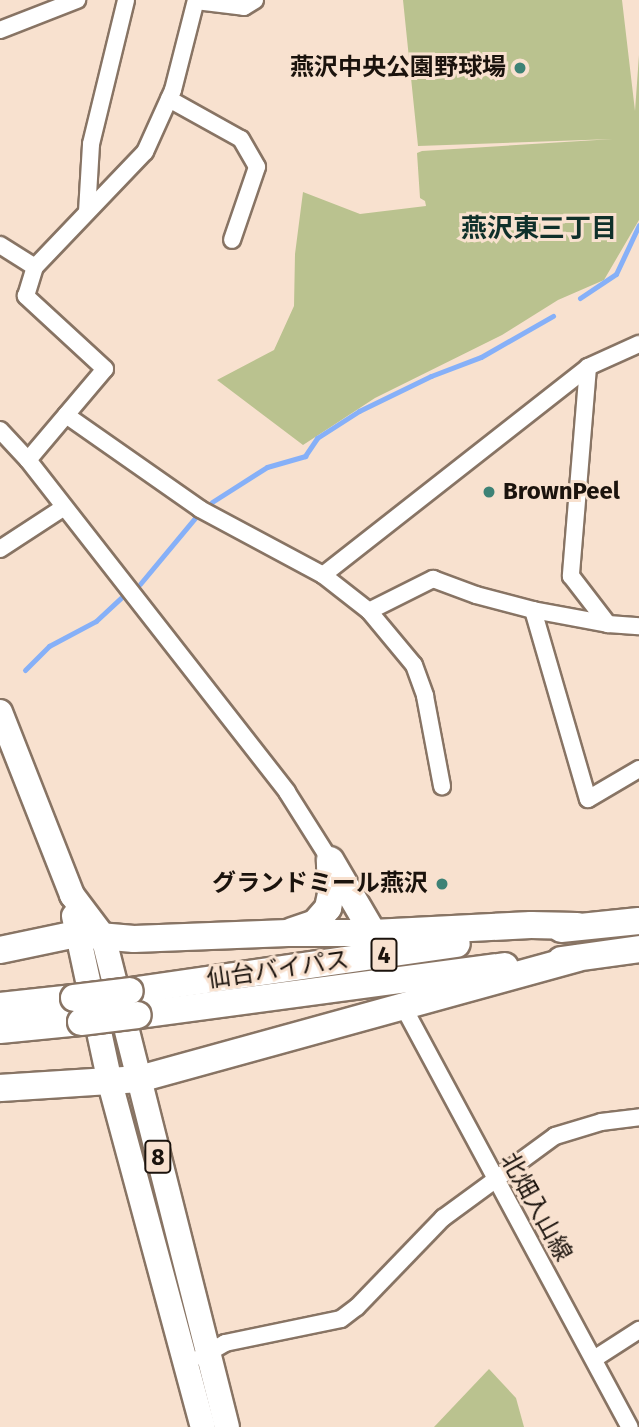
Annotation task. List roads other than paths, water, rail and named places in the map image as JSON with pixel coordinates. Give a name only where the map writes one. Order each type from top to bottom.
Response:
[{"type":"highway","points":[[288,933],[315,923],[328,908],[331,894],[330,860]]},
{"type":"highway","points":[[330,860],[373,933]]},
{"type":"highway","name":"仙台バイパス","points":[[134,1003],[577,926],[639,921]]},
{"type":"highway","points":[[0,950],[76,934],[134,939],[288,933],[373,933],[531,925],[577,926]]},
{"type":"highway","name":"仙台バイパス","points":[[0,1030],[77,1010],[437,974],[639,949]]},
{"type":"highway","points":[[0,1088],[110,1083],[139,1079],[404,1008],[577,958]]},
{"type":"highway","name":"仙台バイパス","points":[[0,1006],[77,1010]]},
{"type":"main road","name":"8","points":[[0,712],[72,895],[103,936],[139,1079],[197,1359],[203,1427]]},
{"type":"main road","name":"8","points":[[72,895],[76,934],[110,1083],[197,1359],[227,1427]]},
{"type":"street","points":[[0,30],[57,4],[77,0]]},
{"type":"street","points":[[87,212],[91,144],[126,0]]},
{"type":"street","points":[[28,460],[106,369],[26,296],[35,267],[145,152],[169,99],[196,1],[244,7],[256,0]]},
{"type":"street","points":[[169,99],[241,139],[257,167],[232,240]]},
{"type":"street","points":[[0,246],[35,267]]},
{"type":"street","points":[[323,575],[588,367],[639,344]]},
{"type":"street","points":[[588,367],[571,576],[608,624]]},
{"type":"street","points":[[66,415],[200,509],[323,575],[369,611],[414,665],[425,696],[442,786]]},
{"type":"street","points":[[0,430],[28,460],[287,792],[330,860]]},
{"type":"street","points":[[0,549],[63,508]]},
{"type":"street","points":[[369,611],[433,579],[476,595],[533,610],[608,624],[639,626]]},
{"type":"street","points":[[533,610],[588,799],[639,769]]},
{"type":"street","name":"北畑入山線","points":[[404,1008],[630,1427]]},
{"type":"street","points":[[197,1359],[225,1343],[341,1319],[358,1307],[443,1218],[555,1136],[601,1122],[639,1117]]},
{"type":"street","points":[[594,1359],[639,1330]]},
{"type":"waterway","points":[[580,298],[616,274],[639,225]]},
{"type":"waterway","points":[[212,502],[267,467],[305,456],[317,438],[359,411],[431,376],[481,357],[553,316]]},
{"type":"waterway","points":[[140,584],[195,518]]},
{"type":"waterway","points":[[25,670],[49,646],[96,621],[121,598]]},
{"type":"place","name":"燕沢中央公園野球場","points":[[520,68]]},
{"type":"place","name":"BrownPeel","points":[[489,492]]},
{"type":"place","name":"グランドミール燕沢","points":[[442,884]]},
{"type":"district","name":"燕沢東三丁目","points":[[539,229]]}]
